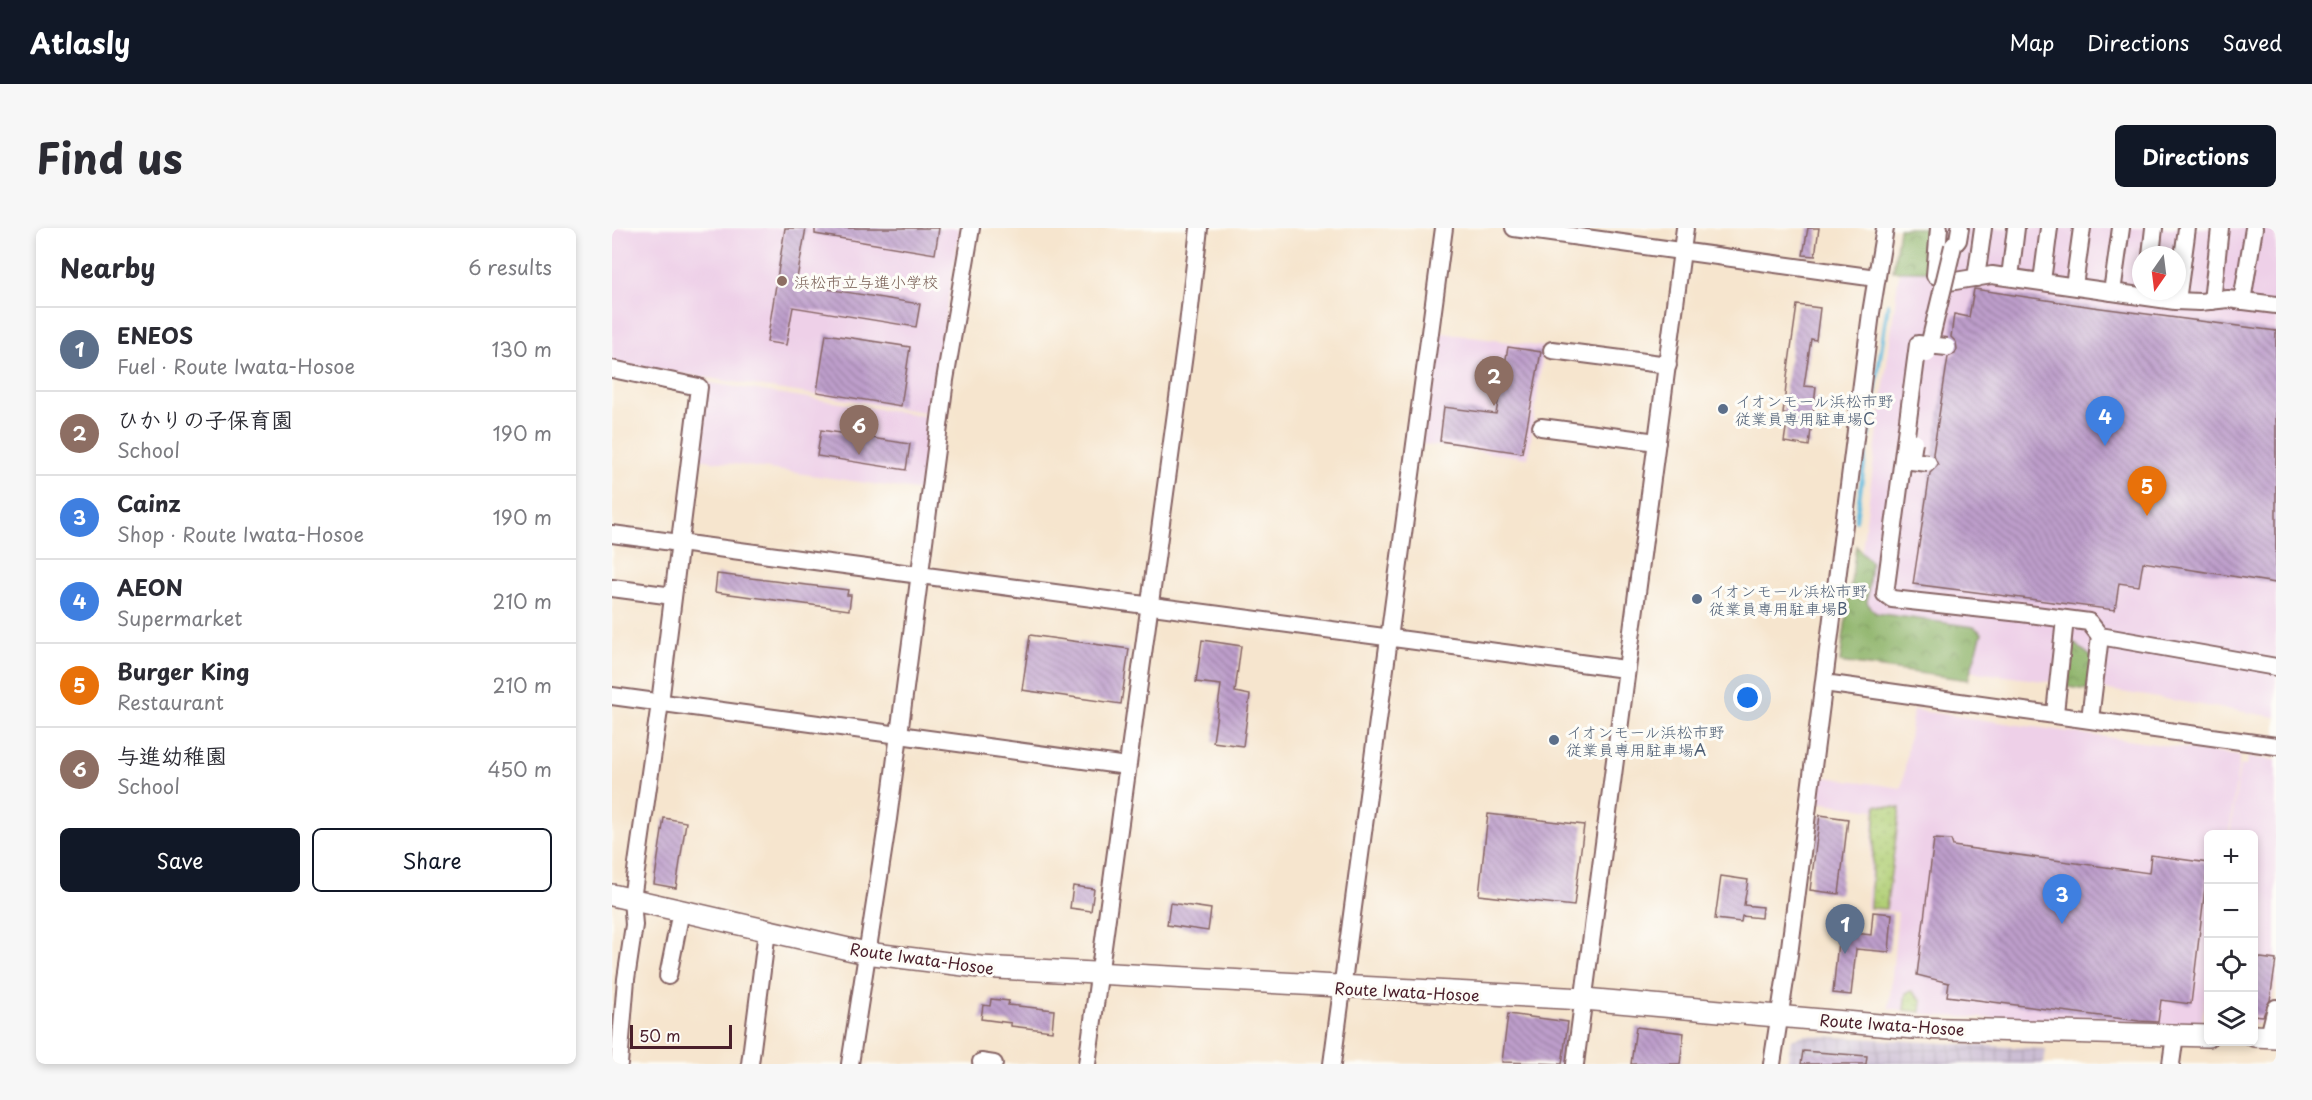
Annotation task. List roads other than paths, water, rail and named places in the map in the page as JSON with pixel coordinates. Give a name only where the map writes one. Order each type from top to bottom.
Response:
[{"type":"main road","name":"Route Iwata-Hosoe","points":[[622,897],[866,953],[980,968],[1584,999],[1914,1029],[2204,1036]]},
{"type":"street","points":[[850,1064],[898,735],[945,380],[971,228]]},
{"type":"street","points":[[1087,1064],[1199,228]]},
{"type":"street","points":[[1332,1064],[1444,228]]},
{"type":"street","points":[[1514,228],[1876,278]]},
{"type":"street","points":[[1575,1064],[1625,669],[1685,228]]},
{"type":"street","points":[[1772,1064],[1876,278],[1885,228]]},
{"type":"street","points":[[1939,228],[1935,275],[1949,282],[1992,275],[2132,293]]},
{"type":"street","points":[[1928,464],[1911,460],[1927,354],[1953,246],[1951,228]]},
{"type":"street","points":[[1953,246],[1958,240],[1960,228]]},
{"type":"street","points":[[1972,279],[1983,228]]},
{"type":"street","points":[[2010,277],[2016,228]]},
{"type":"street","points":[[2042,281],[2049,228]]},
{"type":"street","points":[[2074,286],[2082,228]]},
{"type":"street","points":[[2112,292],[2121,228]]},
{"type":"street","points":[[2152,246],[2154,228]]},
{"type":"street","points":[[2177,301],[2187,228]]},
{"type":"street","points":[[2212,301],[2220,228]]},
{"type":"street","points":[[2242,301],[2254,228]]},
{"type":"street","points":[[2173,300],[2276,304]]},
{"type":"street","points":[[1947,347],[1918,344],[1885,594],[1892,599],[2090,622],[2100,636],[2090,719]]},
{"type":"street","points":[[1552,350],[1668,365]]},
{"type":"street","points":[[612,369],[699,387],[660,703],[622,897],[634,925],[626,979],[619,1064]]},
{"type":"street","points":[[1541,427],[1657,442]]},
{"type":"street","points":[[612,534],[1625,669]]},
{"type":"street","points":[[612,588],[673,596]]},
{"type":"street","points":[[2055,713],[2065,619]]},
{"type":"street","points":[[2100,636],[2276,667]]},
{"type":"street","points":[[1824,682],[2276,746]]},
{"type":"street","points":[[612,696],[1127,766]]},
{"type":"street","points":[[668,976],[681,911]]},
{"type":"street","points":[[750,1064],[767,931]]},
{"type":"street","points":[[2266,1036],[2276,1008]]},
{"type":"street","points":[[2171,1064],[2175,1035]]},
{"type":"waterway","points":[[1856,520],[1888,304]]},
{"type":"place","name":"浜松市立与進小学校","points":[[782,281]]},
{"type":"place","name":"ひかりの子保育園","points":[[1494,406]]},
{"type":"place","name":"イオンモール浜松市野 従業員専用駐車場C","points":[[1723,409]]},
{"type":"place","name":"AEON","points":[[2105,446]]},
{"type":"place","name":"与進幼稚園","points":[[859,455]]},
{"type":"place","name":"Burger King","points":[[2147,516]]},
{"type":"place","name":"イオンモール浜松市野 従業員専用駐車場B","points":[[1697,599]]},
{"type":"place","name":"イオンモール浜松市野 従業員専用駐車場A","points":[[1554,740]]},
{"type":"place","name":"Cainz","points":[[2062,924]]},
{"type":"place","name":"ENEOS","points":[[1845,954]]}]
